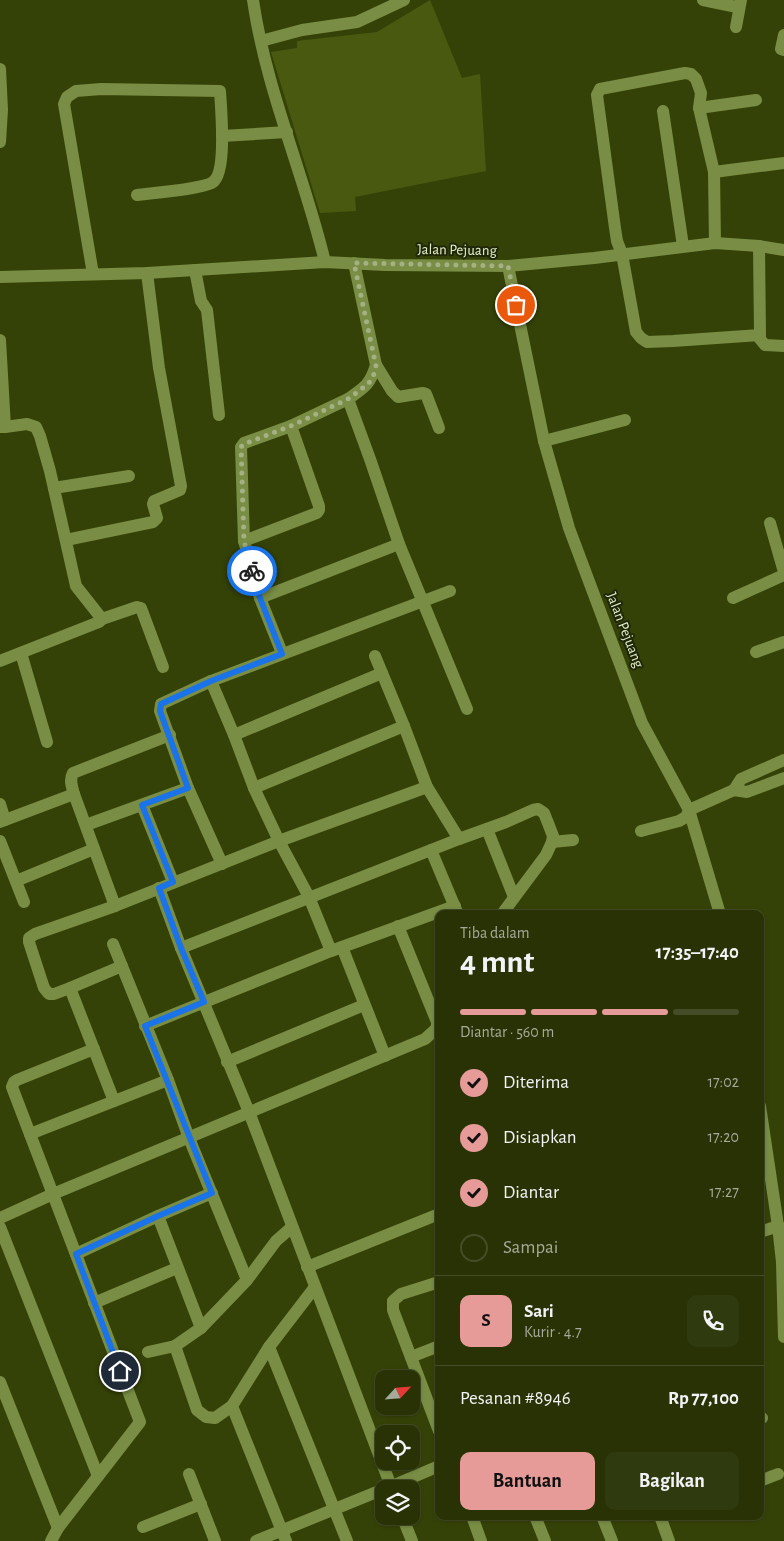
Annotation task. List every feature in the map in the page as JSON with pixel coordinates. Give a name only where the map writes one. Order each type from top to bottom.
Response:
[{"type":"street","points":[[253,0],[274,91],[326,262]]},
{"type":"street","points":[[261,41],[302,30],[357,22],[404,0]]},
{"type":"street","points":[[703,0],[739,4],[736,27]]},
{"type":"street","points":[[784,35],[781,49],[784,50]]},
{"type":"street","points":[[0,69],[2,110],[0,142]]},
{"type":"street","points":[[715,243],[714,172],[699,108],[701,93],[694,76],[688,74],[604,87],[597,91],[617,241],[622,254],[636,332],[647,342],[760,335]]},
{"type":"street","points":[[93,274],[64,104],[67,96],[76,91],[101,89],[220,91],[222,136],[221,166],[218,176],[214,181],[188,188],[137,195]]},
{"type":"street","points":[[699,108],[756,100]]},
{"type":"street","points":[[663,111],[683,246]]},
{"type":"street","points":[[222,136],[287,132]]},
{"type":"street","points":[[714,172],[784,163]]},
{"type":"street","points":[[508,266],[594,258],[715,243],[784,250]]},
{"type":"street","points":[[759,246],[760,339],[765,345],[784,346]]},
{"type":"street","name":"Jalan Pejuang","points":[[0,277],[147,273],[326,262],[508,266],[544,441],[569,528],[642,723],[690,810],[719,910]]},
{"type":"street","points":[[354,263],[376,366],[398,397],[426,394],[440,428]]},
{"type":"street","points":[[195,270],[201,301],[207,310],[219,415]]},
{"type":"street","points":[[66,540],[153,522],[157,518],[154,502],[180,490],[181,486],[159,368],[147,273]]},
{"type":"street","points":[[0,340],[2,427],[27,424],[36,427],[44,445],[76,586],[102,619]]},
{"type":"street","points":[[282,654],[260,598],[244,541],[241,447],[244,444],[291,426],[348,399],[368,384],[373,377],[376,366]]},
{"type":"street","points":[[348,399],[399,544],[467,709]]},
{"type":"street","points":[[544,441],[625,420]]},
{"type":"street","points":[[244,541],[317,513],[319,510],[291,426]]},
{"type":"street","points":[[54,488],[129,476]]},
{"type":"street","points":[[733,598],[784,574],[770,523]]},
{"type":"street","points":[[260,598],[399,544]]},
{"type":"street","points":[[222,864],[188,788],[160,711],[161,704],[211,681],[450,590]]},
{"type":"street","points":[[0,661],[99,622],[102,619],[137,607],[141,608],[163,667]]},
{"type":"street","points":[[756,652],[784,642]]},
{"type":"street","points":[[21,653],[47,742]]},
{"type":"street","points":[[375,656],[427,787],[459,839]]},
{"type":"street","points":[[234,735],[382,673]]},
{"type":"street","points":[[211,681],[254,788],[279,841],[364,1004],[385,1056]]},
{"type":"street","points":[[254,788],[404,726]]},
{"type":"street","points":[[115,906],[74,794],[71,782],[73,773],[170,735]]},
{"type":"street","points":[[641,831],[679,822],[686,817],[690,810],[734,790],[741,779],[784,760]]},
{"type":"street","points":[[734,790],[747,792],[784,778]]},
{"type":"street","points":[[122,966],[70,988],[49,994],[46,991],[29,942],[30,938],[35,934],[115,906],[279,841],[427,787]]},
{"type":"street","points":[[86,825],[188,788]]},
{"type":"street","points":[[0,804],[3,821],[74,794]]},
{"type":"street","points":[[142,805],[173,882]]},
{"type":"street","points":[[181,948],[538,809],[544,813],[553,836],[552,842],[546,855],[505,910]]},
{"type":"street","points":[[487,829],[514,897]]},
{"type":"street","points":[[552,842],[573,840]]},
{"type":"street","points":[[0,841],[24,902]]},
{"type":"street","points":[[16,881],[94,849]]},
{"type":"street","points":[[432,850],[456,910]]},
{"type":"street","points":[[159,888],[181,948],[249,1112],[308,1267],[385,1480]]},
{"type":"street","points":[[145,1026],[337,949],[398,926],[435,916]]},
{"type":"street","points":[[398,926],[435,1013]]},
{"type":"street","points":[[113,944],[168,1080],[189,1138],[248,1280]]},
{"type":"street","points":[[70,988],[114,1101]]},
{"type":"street","points":[[227,1062],[364,1004]]},
{"type":"street","points":[[0,1218],[53,1194],[425,1039],[435,1030]]},
{"type":"street","points":[[51,1541],[58,1528],[140,1422],[12,1087],[14,1082],[94,1049]]},
{"type":"street","points":[[30,1134],[168,1080]]},
{"type":"street","points":[[764,1129],[781,1228],[784,1337]]},
{"type":"street","points":[[76,1254],[212,1193]]},
{"type":"street","points":[[158,1216],[201,1328]]},
{"type":"street","points":[[308,1267],[435,1216]]},
{"type":"street","points":[[148,1352],[175,1346],[201,1328],[248,1280],[276,1241],[292,1227]]},
{"type":"street","points":[[0,1228],[98,1476]]},
{"type":"street","points":[[764,1231],[781,1228]]},
{"type":"street","points":[[94,1303],[177,1268]]},
{"type":"street","points":[[435,1283],[401,1294],[393,1302],[394,1310],[435,1420]]},
{"type":"street","points":[[175,1346],[197,1410],[206,1418],[215,1418],[232,1406],[269,1346],[315,1287]]},
{"type":"street","points":[[269,1346],[347,1541]]},
{"type":"street","points":[[411,1357],[435,1348]]},
{"type":"street","points":[[0,1382],[58,1528]]},
{"type":"street","points":[[232,1406],[284,1535]]},
{"type":"street","points":[[407,1480],[435,1468]]},
{"type":"street","points":[[189,1474],[215,1541]]},
{"type":"street","points":[[764,1479],[778,1474]]},
{"type":"street","points":[[256,1541],[284,1535],[334,1509],[375,1493]]},
{"type":"street","points":[[143,1527],[201,1504]]},
{"type":"street","points":[[473,1520],[481,1541]]},
{"type":"street","points":[[537,1520],[545,1541]]},
{"type":"street","points":[[604,1520],[612,1541]]},
{"type":"street","points":[[664,1520],[669,1541]]},
{"type":"street","points":[[406,1525],[412,1541]]},
{"type":"green space","points":[[430,0],[462,78],[480,74],[486,171],[355,197],[356,211],[320,213],[271,52],[297,48],[297,41],[377,32]]},
{"type":"way so far","points":[[252,571],[244,541],[241,447],[244,444],[291,426],[348,399],[368,384],[373,377],[376,366],[354,263],[425,266],[508,266],[516,305]]},
{"type":"route","points":[[120,1371],[76,1254],[212,1193],[145,1026],[204,1002],[181,948],[159,888],[173,882],[142,805],[188,788],[160,711],[161,704],[211,681],[282,654],[260,598],[252,571]]}]
